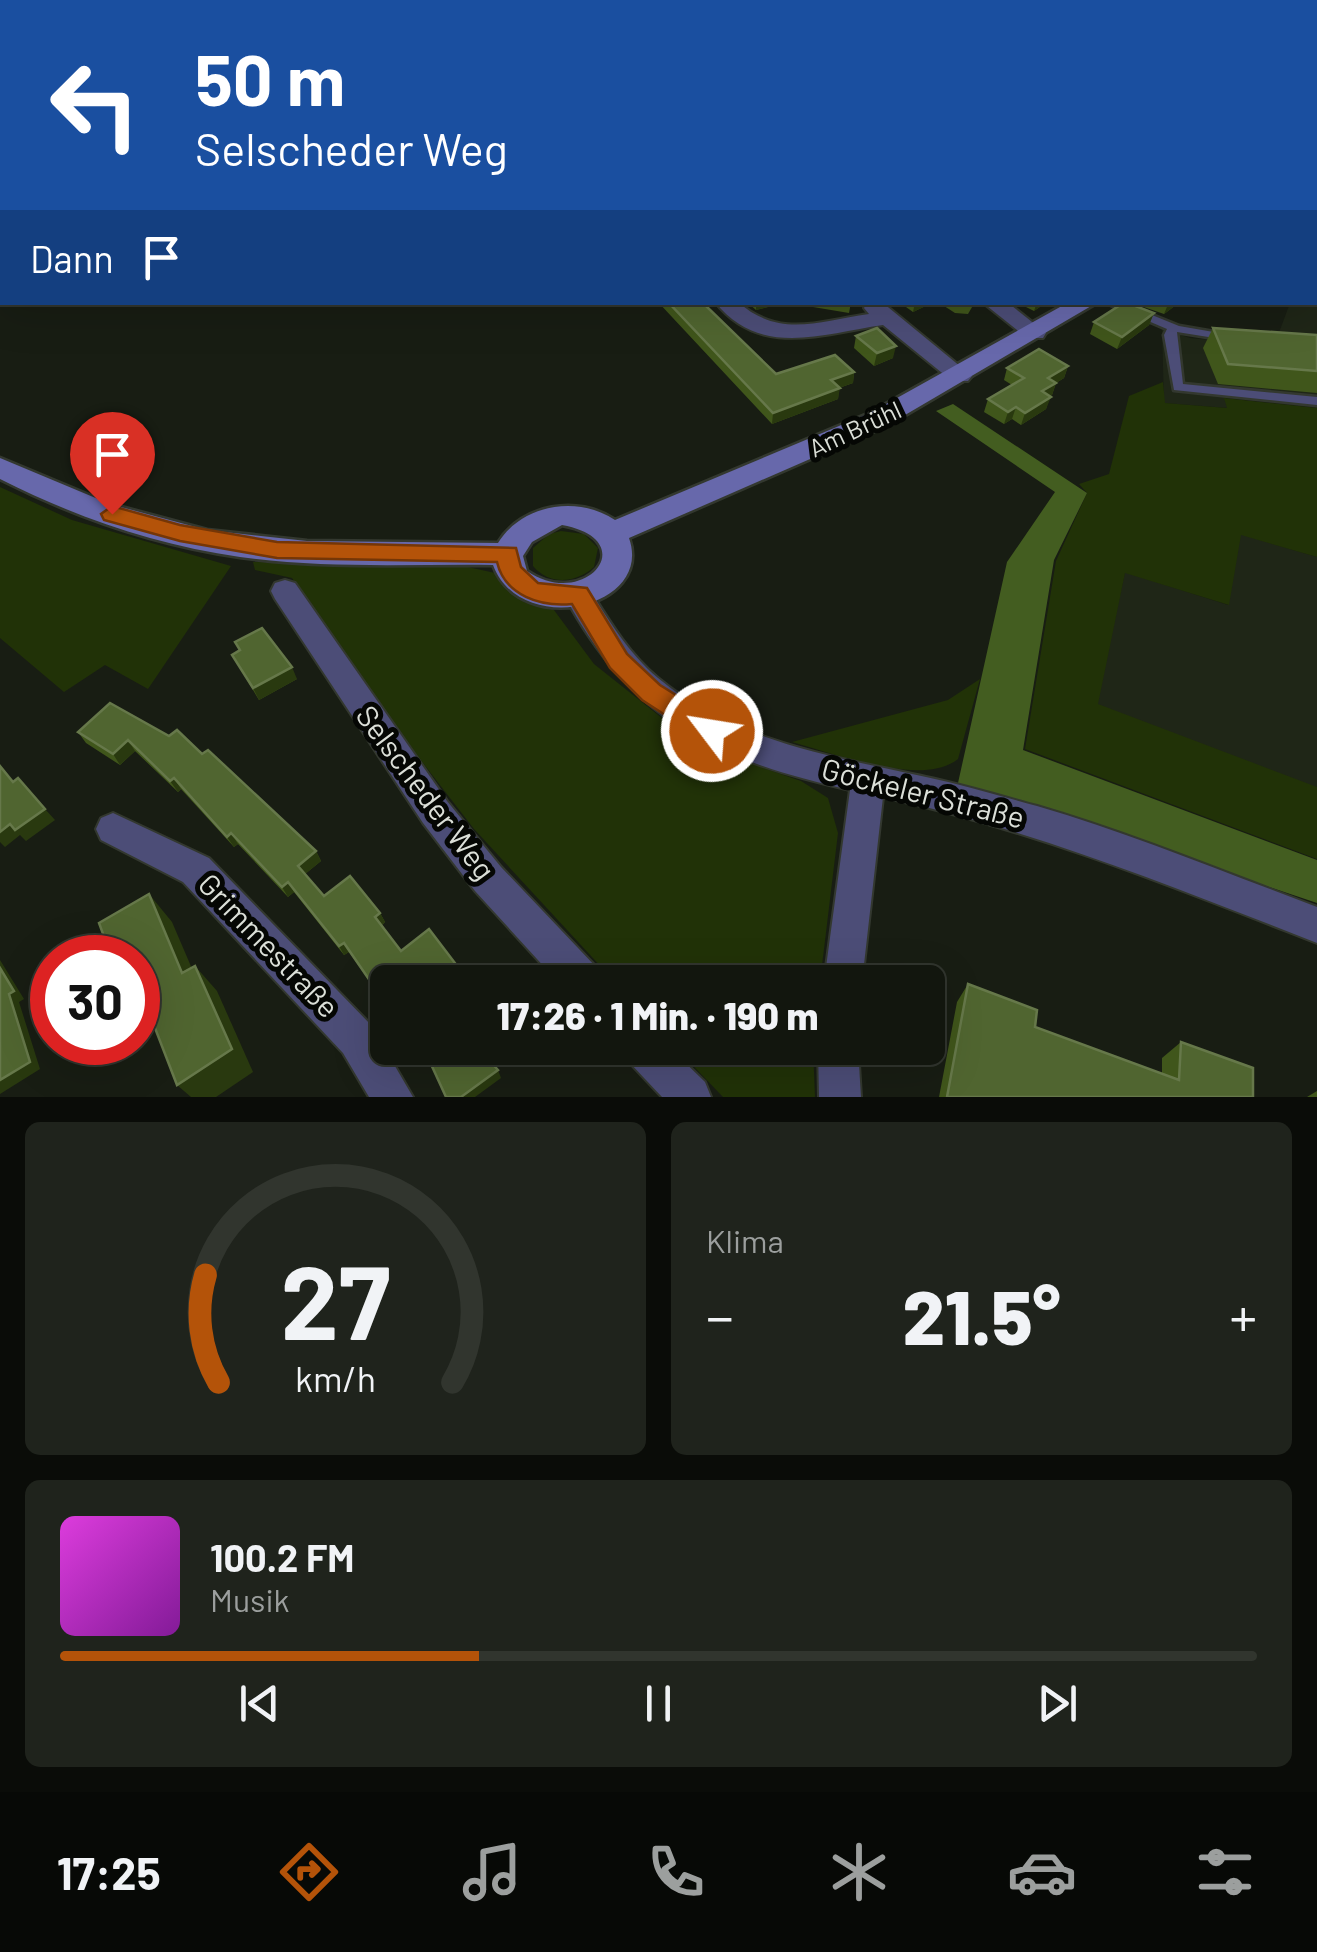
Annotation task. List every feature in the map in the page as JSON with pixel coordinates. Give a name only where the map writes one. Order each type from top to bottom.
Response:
[{"type":"street","points":[[728,305],[752,326],[783,334],[886,318]]},
{"type":"street","points":[[871,305],[960,376]]},
{"type":"street","points":[[996,305],[1036,332]]},
{"type":"street","name":"Am Brühl","points":[[613,533],[879,420],[1082,305]]},
{"type":"street","points":[[0,468],[74,502],[112,514],[250,546],[508,554]]},
{"type":"street","points":[[548,517],[590,518],[613,533],[620,548],[613,574],[578,595],[557,597],[530,590],[510,568],[508,554],[523,530],[548,517]]},
{"type":"street","name":"Selscheder Weg","points":[[284,591],[434,812],[488,879],[567,965]]},
{"type":"street","name":"Göckeler Straße","points":[[578,595],[618,661],[651,693],[690,720],[733,742],[785,760],[932,793],[1059,829],[1317,925]]},
{"type":"street","points":[[845,965],[868,780]]},
{"type":"street","name":"Grimmestraße","points":[[113,829],[196,870],[357,1038],[392,1097]]},
{"type":"street","points":[[659,1065],[690,1097]]},
{"type":"street","points":[[839,1065],[840,1097]]},
{"type":"lane","points":[[1116,305],[1173,328],[1240,338]]},
{"type":"lane","points":[[1173,328],[1170,335],[1178,386],[1317,402]]},
{"type":"shaded area","points":[[1289,305],[1317,305],[1317,408],[1225,398],[1228,408],[1164,403],[1162,329],[1190,338],[1274,346]]},
{"type":"shaded area","points":[[1240,534],[1317,557],[1317,788],[1096,705],[1125,572],[1228,605]]},
{"type":"green space","points":[[1163,382],[1165,403],[1227,408],[1224,398],[1317,408],[1317,557],[1241,535],[1229,605],[1125,573],[1098,704],[1317,787],[1317,859],[1025,749],[1056,561],[1087,493],[1079,484],[1109,474],[1129,396]]},
{"type":"green space","points":[[953,404],[1087,493],[1054,560],[1023,750],[1317,860],[1317,903],[958,783],[1007,562],[1055,492],[936,411]]},
{"type":"green space","points":[[0,487],[72,520],[231,566],[148,689],[105,665],[64,692],[0,638]]},
{"type":"green space","points":[[549,534],[584,534],[598,548],[594,567],[563,580],[547,577],[533,566],[533,548]]},
{"type":"green space","points":[[253,562],[388,563],[468,567],[495,573],[523,595],[551,606],[594,664],[662,718],[738,759],[801,781],[828,798],[838,833],[822,965],[599,965],[474,829],[292,578],[255,570]]},
{"type":"green space","points":[[980,679],[958,759],[942,767],[923,770],[877,766],[792,742],[948,700]]},
{"type":"green space","points":[[692,1065],[814,1065],[815,1097],[723,1097]]},
{"type":"building","points":[[671,305],[705,305],[776,374],[835,355],[854,372],[831,380],[840,388],[773,413]]},
{"type":"building","points":[[1120,305],[1154,313],[1122,337],[1094,322]]},
{"type":"building","points":[[877,328],[896,346],[877,353],[856,336]]},
{"type":"building","points":[[1213,328],[1317,335],[1317,371],[1228,364]]},
{"type":"building","points":[[1039,349],[1068,366],[1048,378],[1056,383],[1042,391],[1051,397],[1025,413],[1016,407],[1008,412],[988,399],[1024,378],[1007,368]]},
{"type":"building","points":[[262,628],[292,667],[253,688],[232,655],[240,650],[235,642]]},
{"type":"building","points":[[110,703],[169,736],[177,730],[202,754],[208,750],[316,851],[298,866],[324,896],[350,876],[380,913],[375,917],[401,951],[429,929],[456,965],[370,965],[370,981],[344,943],[339,946],[288,882],[282,887],[231,833],[227,837],[174,778],[170,781],[128,740],[113,754],[78,732]]},
{"type":"building","points":[[0,766],[13,782],[18,778],[45,809],[15,830],[10,824],[0,832]]},
{"type":"building","points":[[149,894],[182,973],[195,966],[232,1049],[177,1085],[160,1041],[160,935],[103,935],[99,923]]},
{"type":"building","points":[[0,968],[14,991],[9,994],[30,1062],[0,1080]]},
{"type":"building","points":[[968,984],[1037,1010],[1035,1027],[1179,1080],[1181,1042],[1253,1068],[1253,1097],[947,1097]]},
{"type":"building","points":[[431,1065],[493,1065],[498,1070],[461,1097],[446,1097]]},
{"type":"route","points":[[112,514],[180,533],[277,550],[508,554],[517,580],[530,590],[557,597],[578,595],[618,661],[651,693],[712,731]]}]
